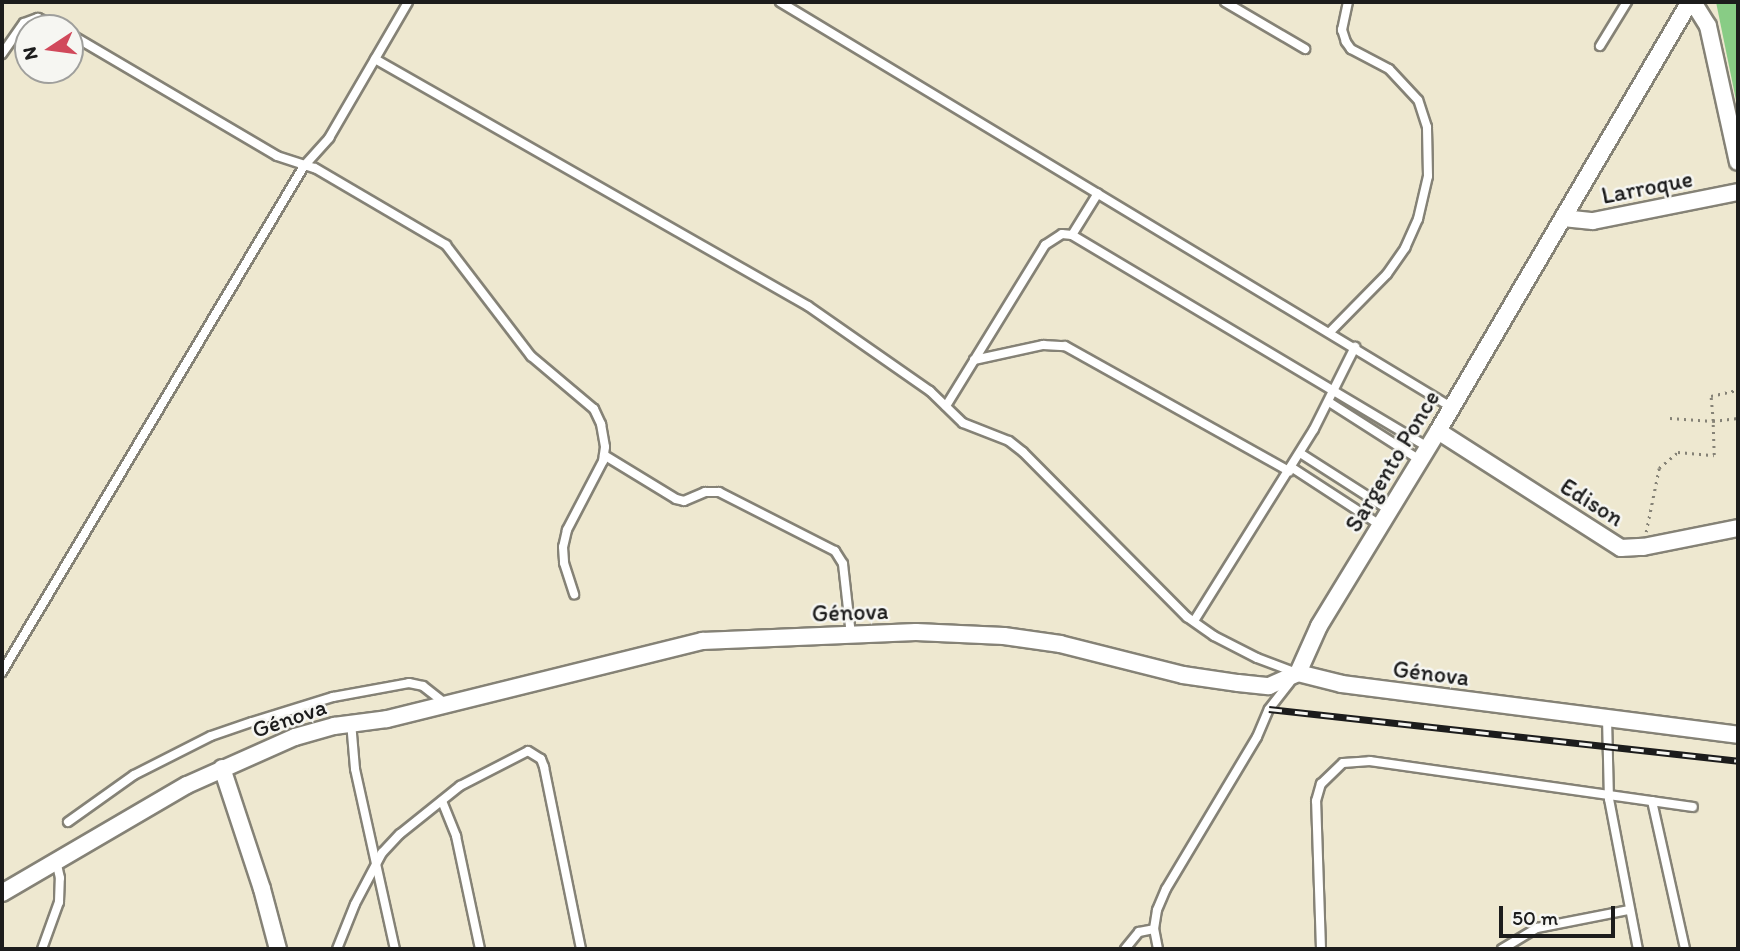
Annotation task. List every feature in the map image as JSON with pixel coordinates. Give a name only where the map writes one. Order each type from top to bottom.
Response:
[{"type":"street","points":[[1692,2],[1709,26],[1738,162]]},
{"type":"street","name":"Sargento Ponce","points":[[1298,673],[1319,626],[1692,2]]},
{"type":"street","name":"Larroque","points":[[1563,218],[1593,221],[1738,192]]},
{"type":"street","name":"Edison","points":[[1438,431],[1621,548],[1643,547],[1738,528]]},
{"type":"street","name":"Génova","points":[[2,893],[176,791],[295,737],[351,722],[387,719],[689,643],[916,632],[1004,636],[1060,644],[1183,674],[1260,685],[1277,684],[1298,673],[1342,684],[1738,735]]},
{"type":"street","points":[[222,768],[262,889],[278,949]]},
{"type":"lane","points":[[2,672],[304,166],[329,138],[408,2]]},
{"type":"lane","points":[[780,2],[1451,407]]},
{"type":"lane","points":[[1225,2],[1304,49]]},
{"type":"lane","points":[[1330,332],[1387,274],[1405,248],[1418,219],[1428,176],[1424,113],[1405,83],[1389,69],[1352,49],[1346,42],[1342,30],[1348,2]]},
{"type":"lane","points":[[1600,46],[1627,2]]},
{"type":"lane","points":[[2,54],[14,37]]},
{"type":"lane","points":[[84,42],[277,156],[315,168],[446,245],[531,356],[593,409],[601,425],[604,455],[567,530],[563,547],[564,563],[574,594]]},
{"type":"lane","points":[[375,59],[808,306],[930,391],[973,429],[1009,441],[1023,452],[1194,621],[1256,658],[1298,673]]},
{"type":"lane","points":[[1072,235],[1098,193]]},
{"type":"lane","points":[[946,405],[1045,245],[1062,234],[1072,235],[1336,391],[1424,454]]},
{"type":"lane","points":[[974,360],[1043,345],[1065,346],[1290,469],[1380,525]]},
{"type":"lane","points":[[1194,621],[1300,453],[1336,391],[1355,347]]},
{"type":"lane","points":[[1329,402],[1424,454]]},
{"type":"lane","points":[[1300,453],[1389,510]]},
{"type":"lane","points":[[604,455],[676,499],[684,501],[705,492],[719,492],[835,551],[843,564],[850,635]]},
{"type":"lane","name":"Sargento Ponce","points":[[1158,949],[1154,929],[1157,910],[1166,889],[1257,737],[1269,709],[1298,673]]},
{"type":"lane","points":[[68,822],[134,775],[211,736],[251,722],[334,697],[409,683],[423,686],[446,704]]},
{"type":"lane","points":[[1607,718],[1609,795],[1638,949]]},
{"type":"lane","points":[[351,722],[355,769],[395,949]]},
{"type":"lane","points":[[337,949],[355,904],[377,863],[400,834],[460,786],[528,751],[541,759],[582,949]]},
{"type":"lane","points":[[1321,949],[1315,801],[1321,784],[1343,763],[1370,761],[1693,807]]},
{"type":"lane","points":[[442,800],[456,836],[480,949]]},
{"type":"lane","points":[[1652,801],[1685,949]]},
{"type":"lane","points":[[42,949],[59,902],[60,878],[56,861]]},
{"type":"lane","points":[[1502,949],[1536,928],[1629,910]]},
{"type":"lane","points":[[1125,949],[1139,932],[1154,929]]},
{"type":"path","points":[[1643,547],[1659,468],[1678,452],[1714,455],[1711,397],[1738,390]]},
{"type":"path","points":[[1670,418],[1713,421],[1738,418]]},
{"type":"green space","points":[[1716,2],[1738,2],[1738,110]]},
{"type":"railway","points":[[1269,709],[1738,761]]}]
